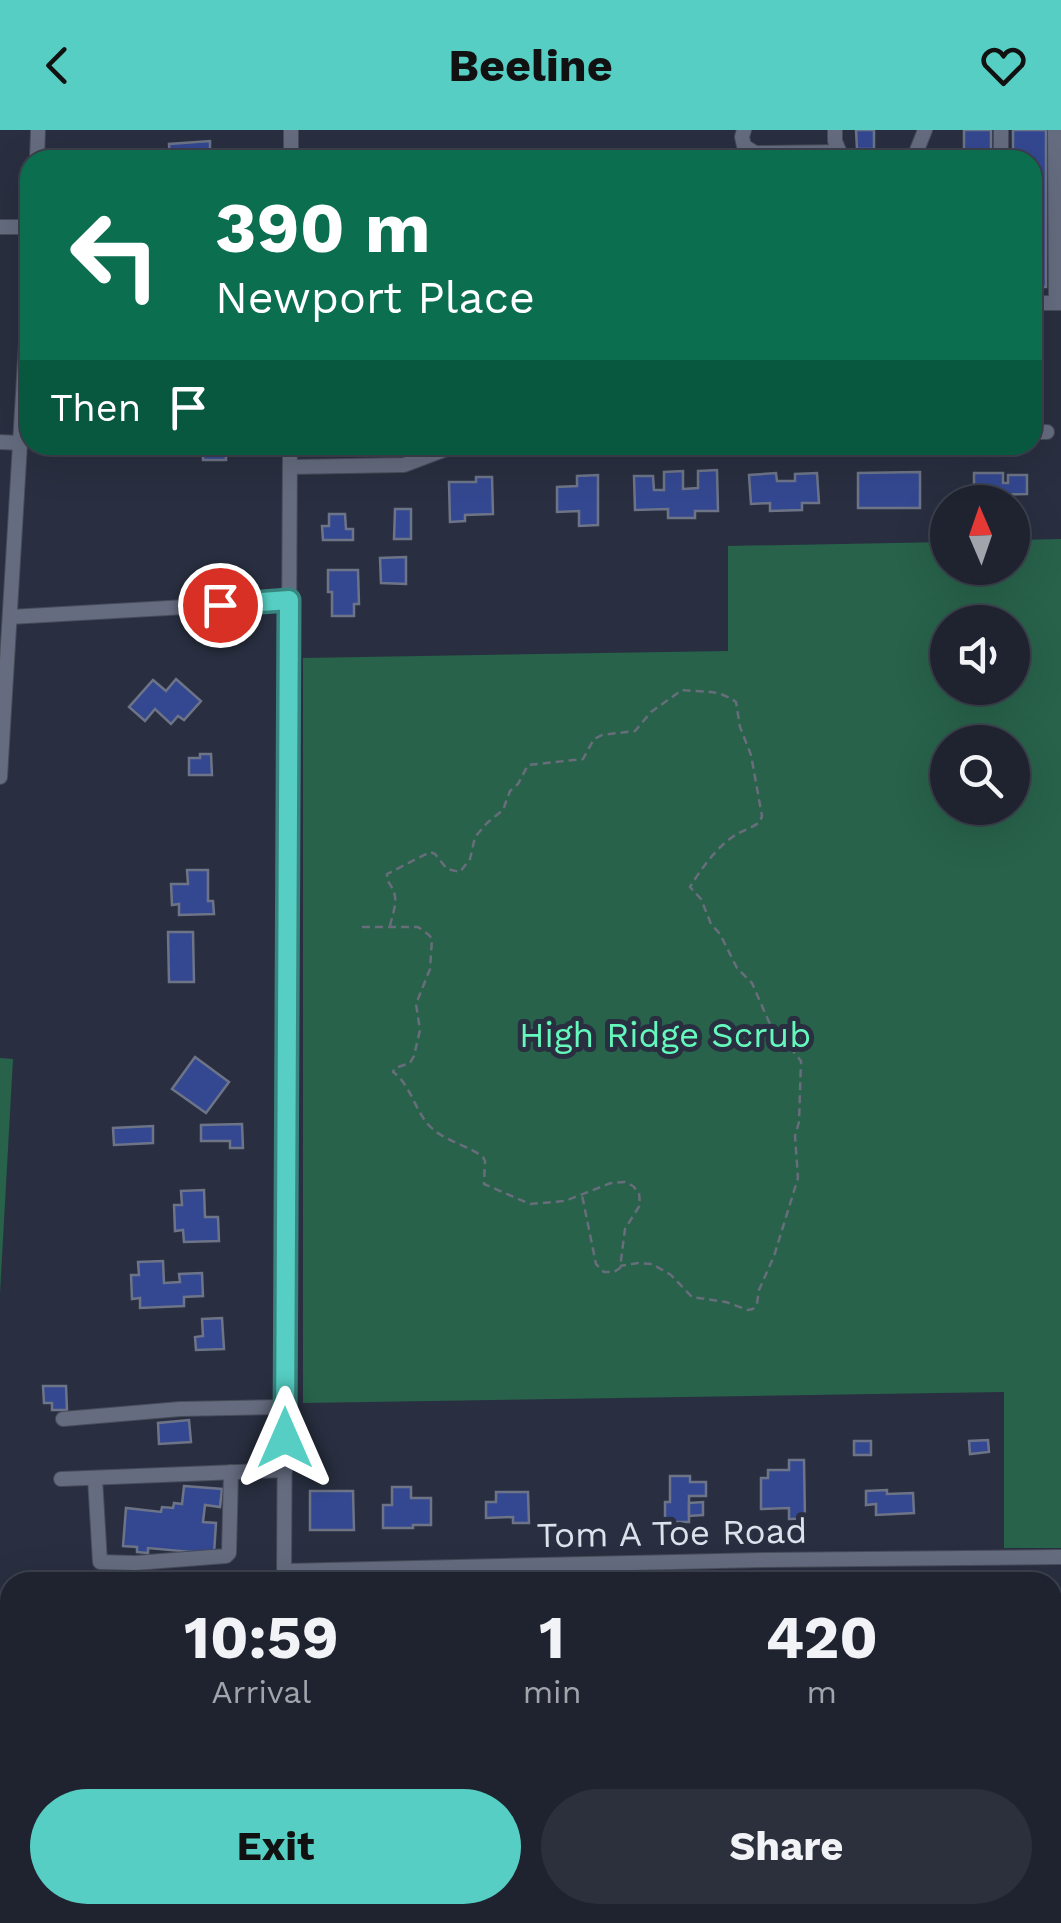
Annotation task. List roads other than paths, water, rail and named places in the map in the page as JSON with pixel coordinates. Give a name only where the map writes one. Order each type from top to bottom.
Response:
[{"type":"street","points":[[1055,130],[1058,303]]},
{"type":"street","points":[[0,442],[20,443],[0,777]]},
{"type":"street","points":[[285,1572],[290,455]]},
{"type":"street","points":[[290,467],[404,464],[429,455]]},
{"type":"street","points":[[10,618],[289,600]]},
{"type":"street","points":[[62,1420],[180,1408],[286,1407]]},
{"type":"street","points":[[60,1480],[285,1470]]},
{"type":"street","points":[[95,1478],[100,1562],[135,1562],[226,1556],[231,1545],[230,1472]]},
{"type":"street","name":"Tom A Toe Road","points":[[426,1572],[763,1560],[1061,1557]]},
{"type":"park label","name":"High Ridge Scrub","points":[[665,1035]]}]
